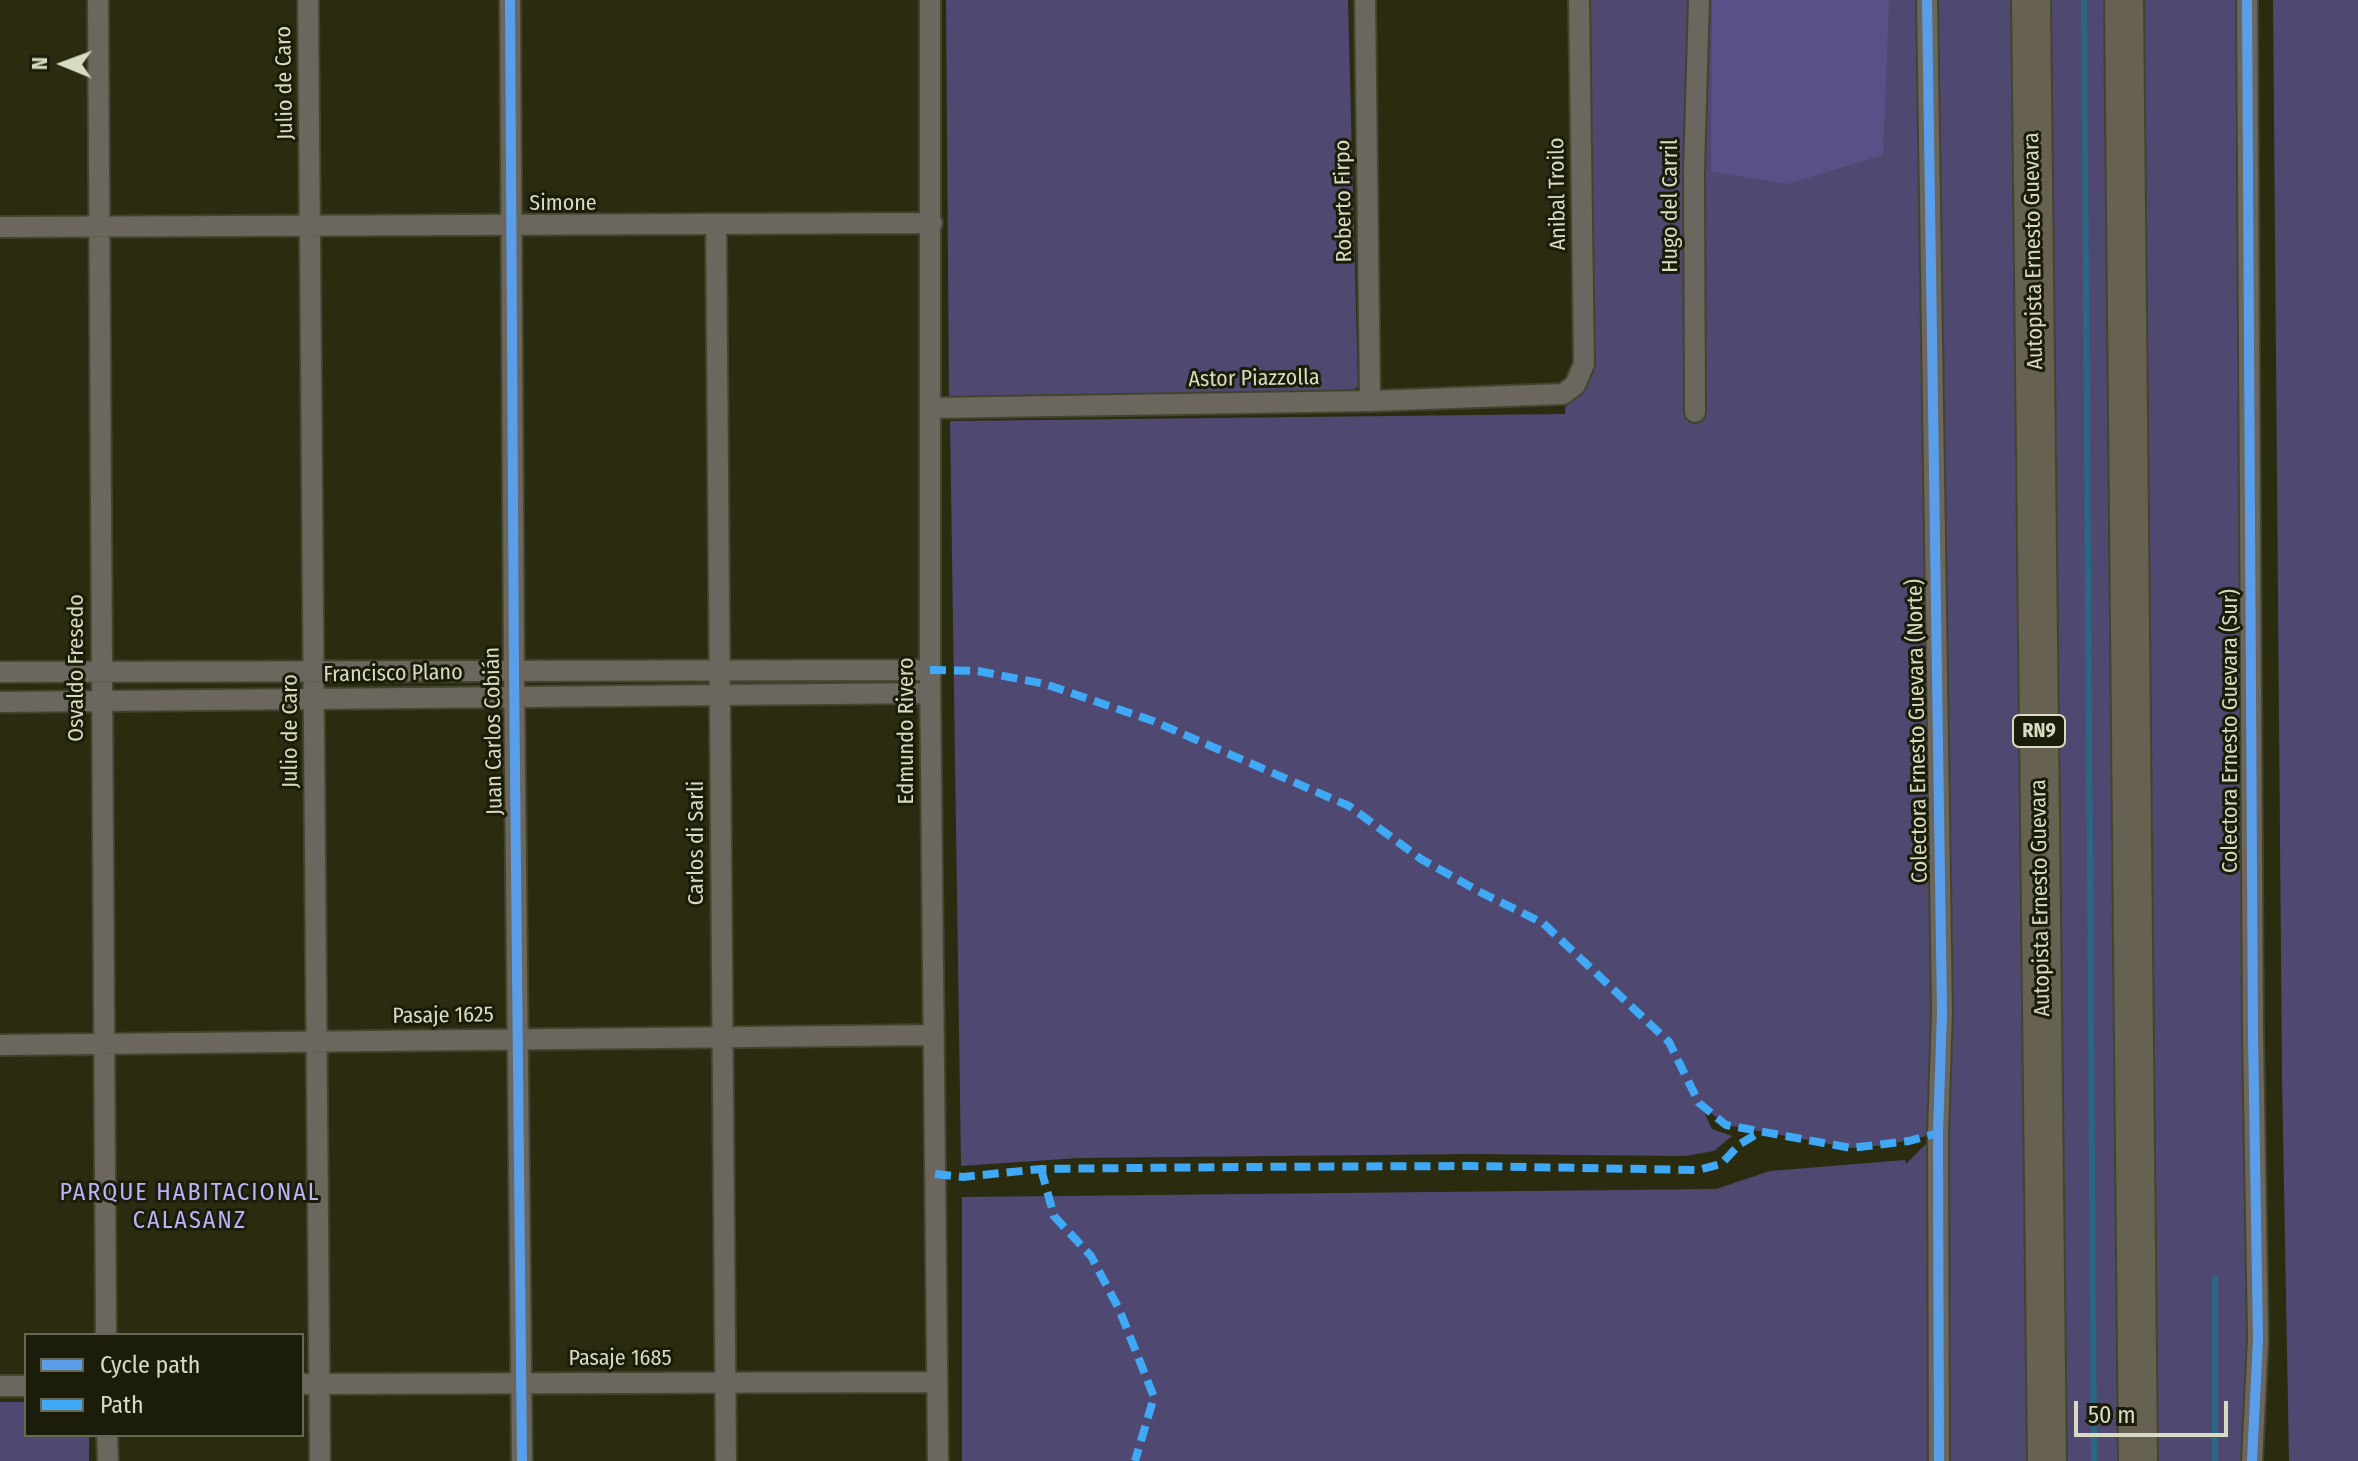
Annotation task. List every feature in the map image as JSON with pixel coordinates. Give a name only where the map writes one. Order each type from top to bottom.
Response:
[{"type":"highway","name":"Autopista Ernesto Guevara","points":[[2031,0],[2047,1461]]},
{"type":"highway","points":[[2124,0],[2138,1461]]},
{"type":"highway","points":[[2137,1342],[2156,1461]]},
{"type":"street","name":"Osvaldo Fresedo","points":[[98,0],[106,1333]]},
{"type":"street","name":"Julio de Caro","points":[[308,0],[317,1041],[311,1384],[320,1461]]},
{"type":"street","name":"Juan Carlos Cobián","points":[[510,0],[522,1461]]},
{"type":"street","name":"Edmundo Rivero","points":[[930,0],[930,693],[938,1461]]},
{"type":"street","name":"Roberto Firpo","points":[[1365,0],[1370,401]]},
{"type":"street","name":"Anibal Troilo","points":[[1575,385],[1584,364],[1579,0]]},
{"type":"street","name":"Hugo del Carril","points":[[1695,412],[1694,171],[1699,0]]},
{"type":"street","name":"Colectora Ernesto Guevara (Norte)","points":[[1927,0],[1942,1012],[1938,1133],[1939,1461]]},
{"type":"street","name":"Colectora Ernesto Guevara (Sur)","points":[[2247,0],[2253,1036],[2258,1339],[2252,1461]]},
{"type":"street","name":"Simone","points":[[0,227],[932,223]]},
{"type":"street","name":"Carlos di Sarli","points":[[716,224],[726,1461]]},
{"type":"street","name":"Astor Piazzolla","points":[[931,408],[1553,396],[1563,394],[1575,385]]},
{"type":"street","name":"Francisco Plano","points":[[0,672],[930,670]]},
{"type":"street","name":"Francisco Plano","points":[[0,702],[930,693]]},
{"type":"street","name":"Pasaje 1625","points":[[0,1045],[934,1035]]},
{"type":"street","name":"Pasaje 1685","points":[[311,1384],[937,1382]]},
{"type":"street","points":[[0,1386],[24,1386]]},
{"type":"street","points":[[107,1437],[108,1461]]},
{"type":"shaded area","points":[[946,0],[1348,0],[1358,387],[1343,394],[949,398]]},
{"type":"shaded area","points":[[1588,0],[1688,0],[1683,152],[1687,412],[1699,0],[2247,0],[2252,1461],[962,1461],[962,1197],[1716,1189],[1770,1171],[1905,1160],[1906,1164],[1936,1134],[1886,1145],[1851,1148],[1726,1125],[1701,1105],[1712,1129],[1732,1136],[1714,1151],[1685,1156],[1471,1154],[1079,1158],[961,1166],[950,421],[1565,414],[1566,399],[1581,390],[1590,376]]},
{"type":"shaded area","points":[[1712,0],[1889,0],[1883,155],[1788,184],[1711,172]]},
{"type":"shaded area","points":[[2273,0],[2358,0],[2358,1461],[2289,1461],[2282,1078]]},
{"type":"shaded area","points":[[0,1402],[24,1402],[24,1437],[89,1437],[89,1461],[0,1461]]},
{"type":"waterway","points":[[2084,0],[2094,1461]]},
{"type":"waterway","points":[[2215,1278],[2215,1461]]},
{"type":"marked path","points":[[930,670],[978,671],[1045,684],[1153,721],[1349,806],[1421,859],[1543,923],[1669,1042],[1699,1103],[1726,1125],[1851,1148],[1909,1141],[1938,1133]]},
{"type":"marked path","points":[[935,1174],[963,1177],[1041,1169],[1235,1167],[1470,1166],[1698,1170],[1721,1164],[1740,1144],[1760,1132]]},
{"type":"marked path","points":[[1041,1169],[1054,1216],[1091,1256],[1119,1309],[1154,1397],[1135,1461]]},
{"type":"cycle path","points":[[510,0],[522,1461]]},
{"type":"cycle path","points":[[1927,0],[1942,1012],[1938,1133],[1939,1461]]},
{"type":"cycle path","points":[[2247,0],[2253,1036],[2258,1339],[2252,1461]]},
{"type":"district","name":"PARQUE HABITACIONAL CALASANZ","points":[[190,1207]]}]
